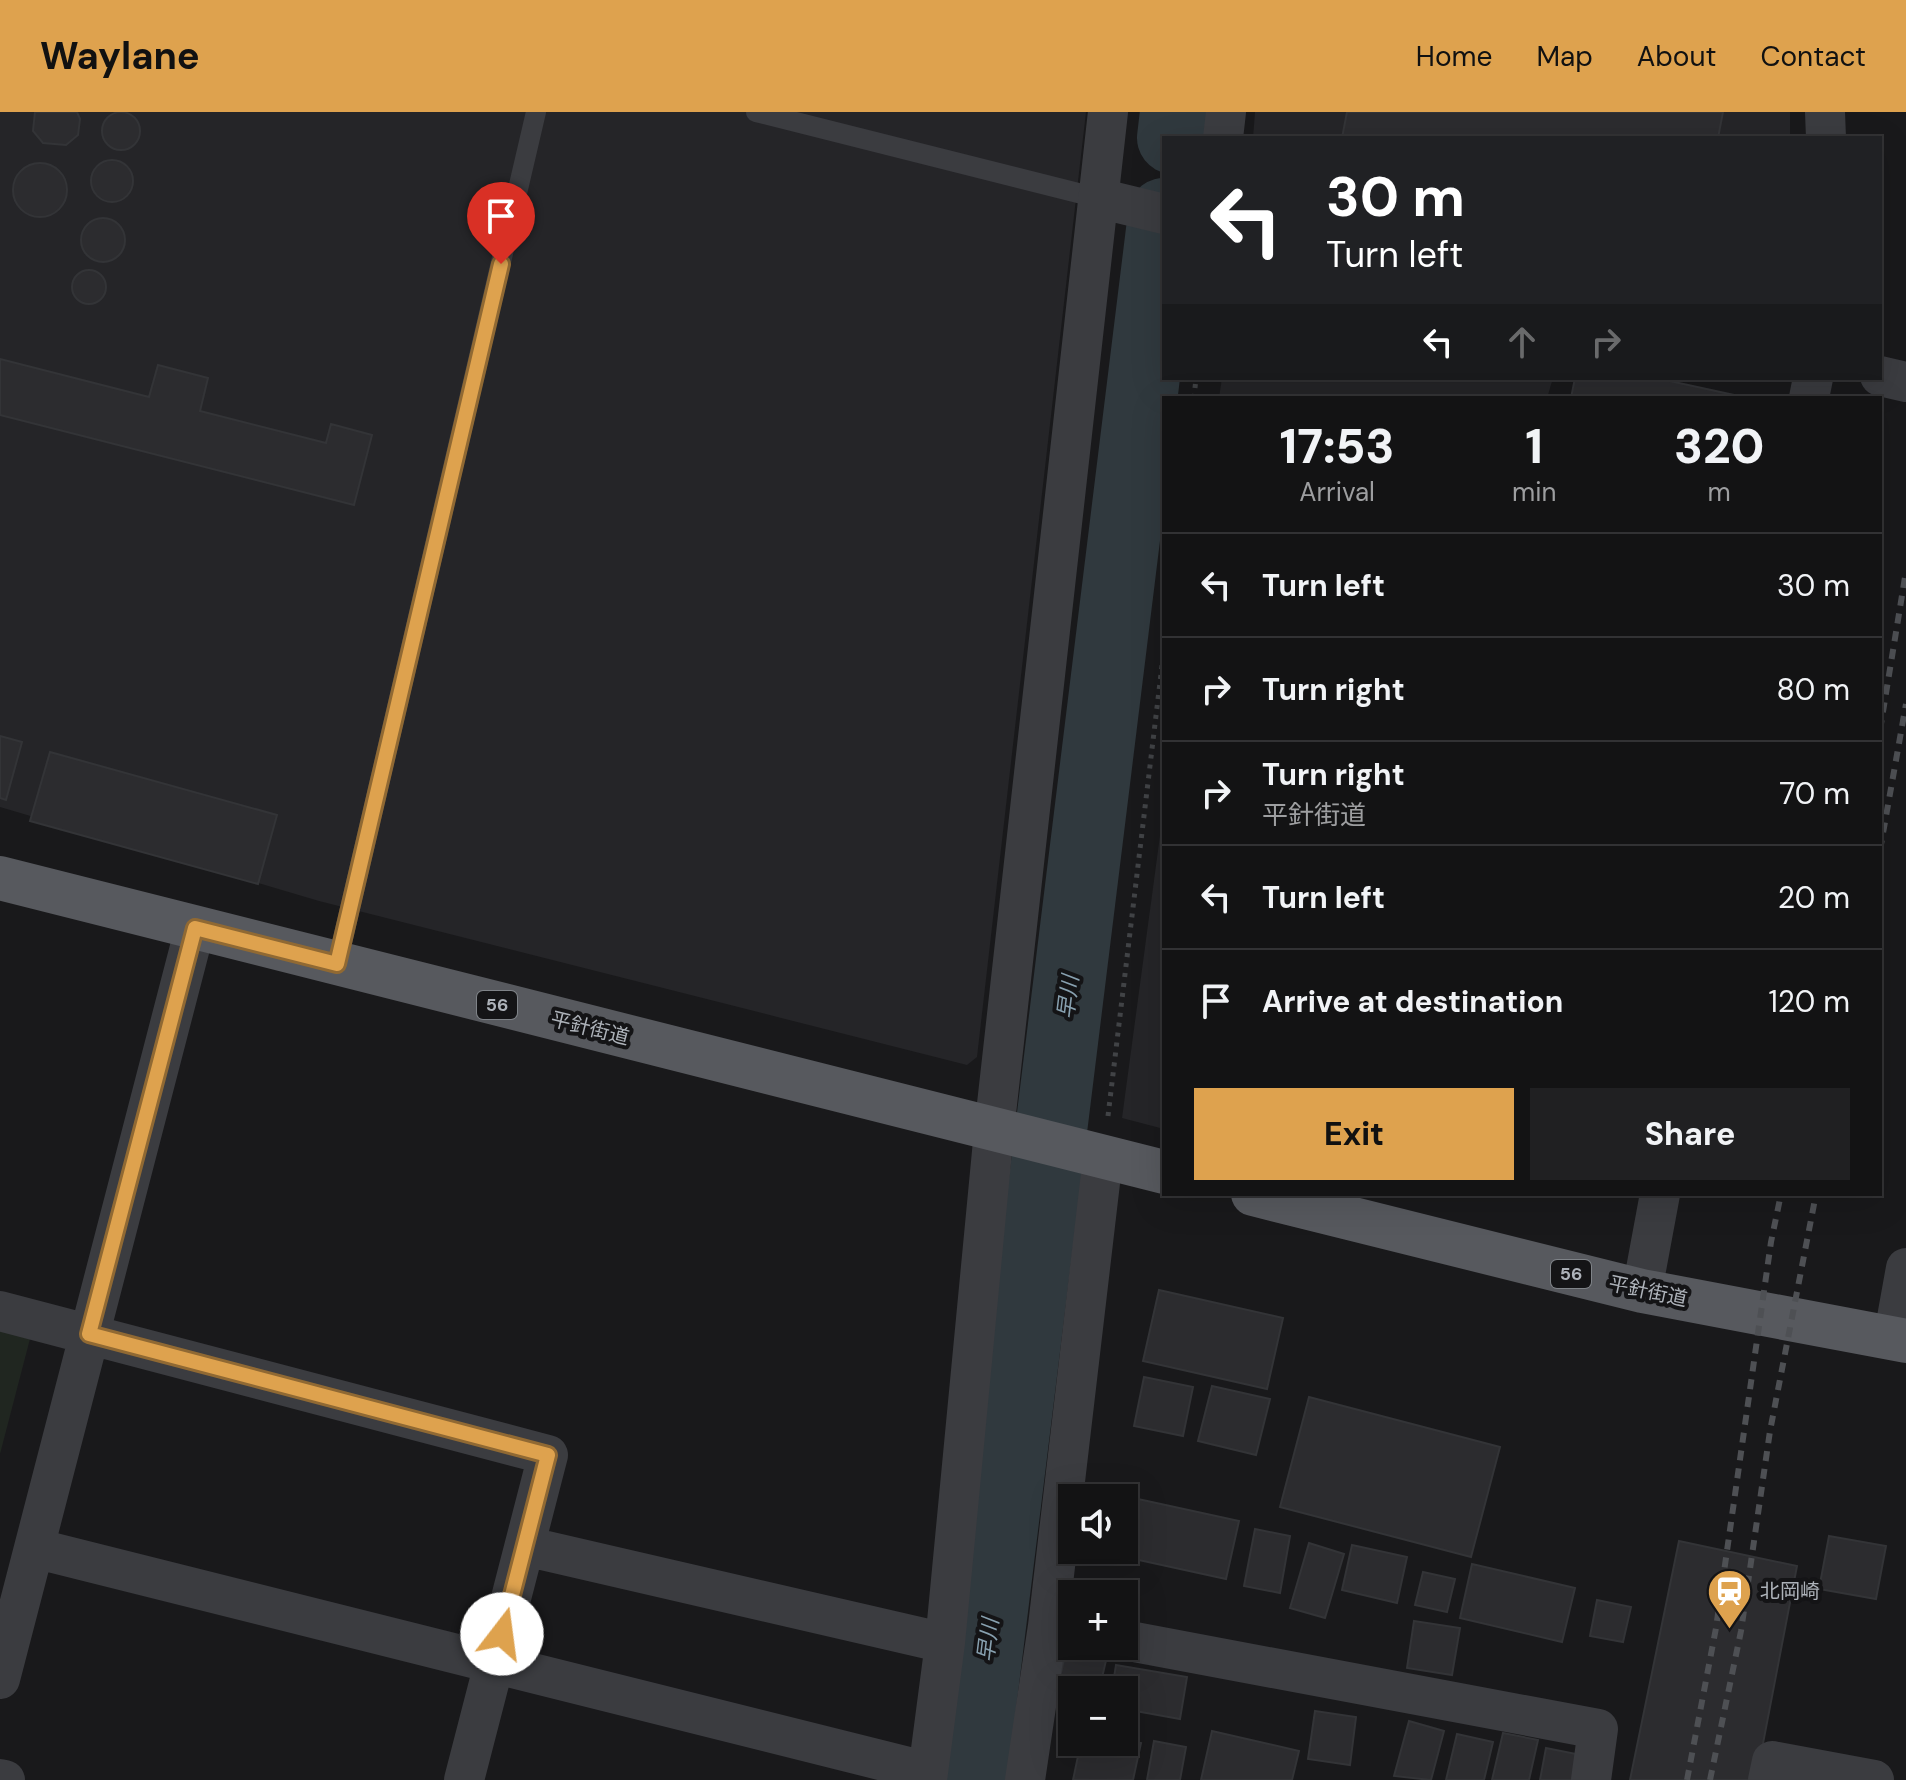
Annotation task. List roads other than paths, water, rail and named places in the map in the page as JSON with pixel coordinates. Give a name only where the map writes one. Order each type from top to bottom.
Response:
[{"type":"main road","name":"平針街道","points":[[0,878],[994,1131]]},
{"type":"main road","name":"56","points":[[994,1131],[1162,1172]]},
{"type":"main road","name":"平針街道","points":[[1261,1196],[1642,1291],[1899,1340]]},
{"type":"street","points":[[34,1548],[927,1776],[945,1643],[994,1131],[1108,112]]},
{"type":"street","points":[[1223,136],[1226,112]]},
{"type":"street","points":[[1825,112],[1826,136]]},
{"type":"street","points":[[1098,198],[1162,214]]},
{"type":"street","points":[[1882,376],[1906,382]]},
{"type":"street","points":[[0,1679],[195,928]]},
{"type":"street","points":[[1064,1580],[1103,1157]]},
{"type":"street","points":[[1642,1291],[1660,1196]]},
{"type":"street","points":[[1899,1340],[1906,1268]]},
{"type":"street","points":[[0,1311],[548,1455],[464,1780]]},
{"type":"street","points":[[525,1546],[945,1643]]},
{"type":"street","points":[[1025,1780],[1058,1637]]},
{"type":"street","points":[[1138,1643],[1598,1729],[1591,1780]]},
{"type":"street","points":[[1768,1780],[1772,1761],[1874,1780]]},
{"type":"lane","points":[[337,964],[536,112]]},
{"type":"lane","points":[[756,112],[1098,198]]},
{"type":"waterway","name":"早川","points":[[1173,136],[1176,112]]},
{"type":"waterway","name":"早川","points":[[971,1780],[1162,230]]},
{"type":"railway","points":[[1882,718],[1906,571]]},
{"type":"railway","points":[[1882,839],[1906,704]]},
{"type":"railway","points":[[1687,1780],[1716,1628],[1771,1242],[1781,1196]]},
{"type":"railway","points":[[1710,1780],[1741,1631],[1770,1431],[1816,1196]]},
{"type":"place","name":"北岡崎","points":[[1729,1630]]}]
